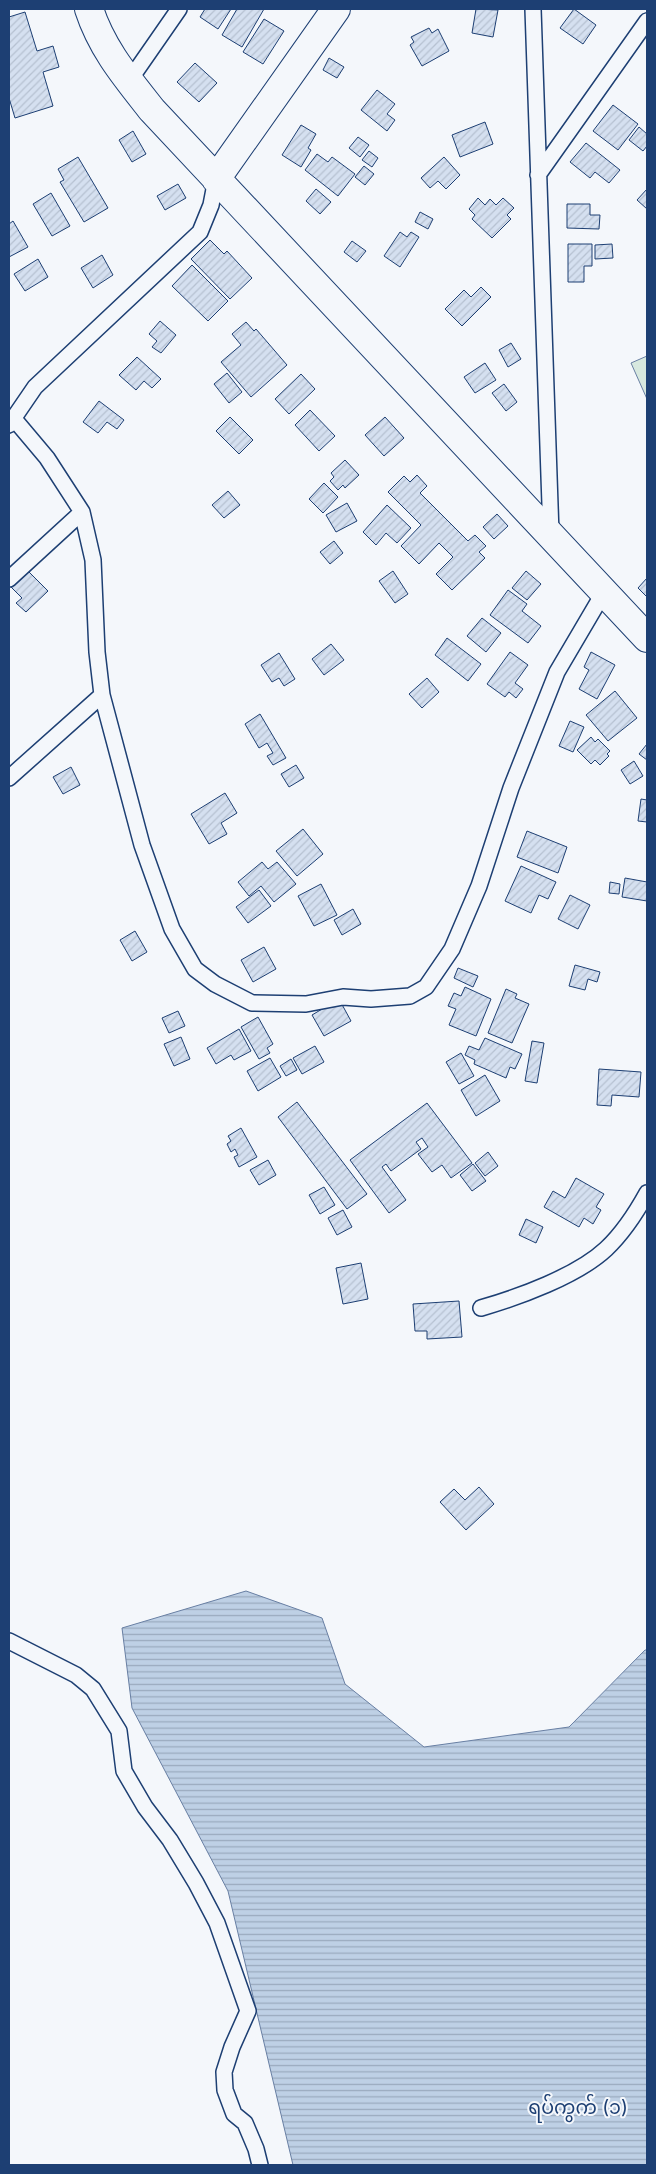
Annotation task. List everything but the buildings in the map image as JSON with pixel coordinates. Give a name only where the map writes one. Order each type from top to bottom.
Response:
[{"type":"highway","points":[[89,9],[94,25],[111,58],[152,110],[647,638]]},
{"type":"highway","points":[[216,179],[336,9]]},
{"type":"street","points":[[129,81],[179,9]]},
{"type":"street","points":[[533,9],[551,536]]},
{"type":"street","points":[[538,175],[647,21]]},
{"type":"street","points":[[216,179],[211,205],[200,232],[36,388],[12,423],[47,458],[82,512],[93,560],[97,652],[102,695],[142,845],[172,930],[195,968],[215,984],[252,1003],[306,1004],[343,996],[371,998],[410,996],[426,987],[452,949],[479,886],[511,788],[557,672],[604,592]]},
{"type":"street","points":[[9,579],[82,512]]},
{"type":"street","points":[[9,778],[102,695]]},
{"type":"street","points":[[481,1308],[512,1299],[567,1275],[605,1250],[632,1220],[647,1193]]},
{"type":"street","points":[[9,1641],[76,1675],[93,1690],[119,1731],[124,1771],[145,1807],[170,1840],[192,1876],[216,1923],[248,2010],[232,2047],[224,2072],[225,2090],[234,2114],[245,2123],[256,2149],[260,2165]]},
{"type":"shaded area","points":[[647,356],[647,399],[631,363]]},
{"type":"water","points":[[246,1591],[322,1618],[345,1684],[424,1747],[569,1727],[647,1650],[647,2165],[293,2165],[228,1891],[132,1708],[122,1628]]},
{"type":"district","name":"ရပ်ကွက် (၁)","points":[[578,2107]]}]
